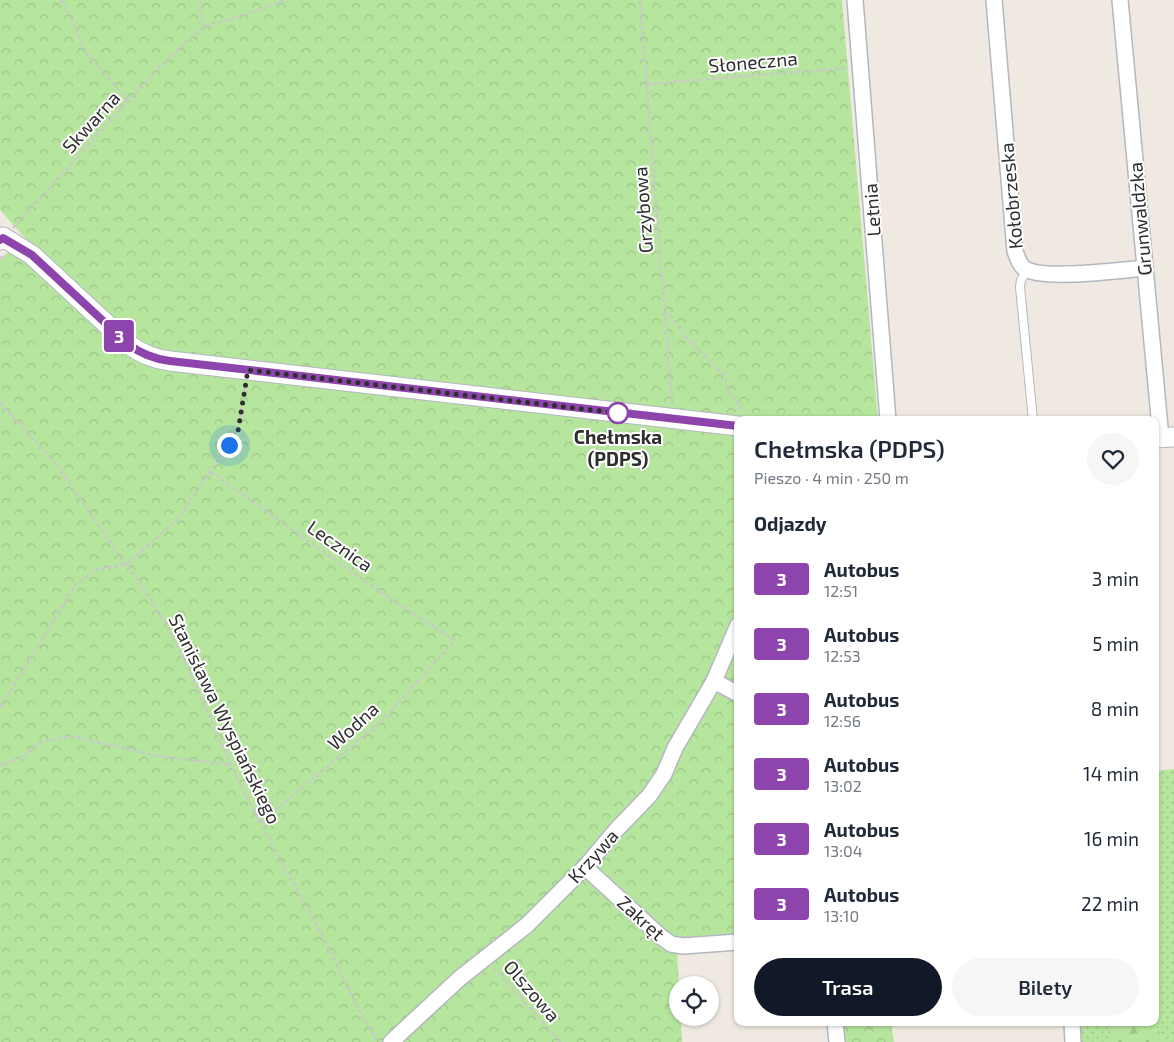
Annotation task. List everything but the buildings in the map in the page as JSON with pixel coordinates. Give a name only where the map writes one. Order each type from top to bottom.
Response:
[{"type":"street","name":"Letnia","points":[[855,0],[888,416]]},
{"type":"street","name":"Kołobrzeska","points":[[994,0],[1015,251],[1018,260],[1027,270],[1047,275],[1145,268]]},
{"type":"street","name":"Grunwaldzka","points":[[1120,0],[1163,438]]},
{"type":"street","points":[[1,237],[32,255],[128,344],[143,354],[165,360],[673,419],[734,422]]},
{"type":"street","name":"Krzywa","points":[[391,1042],[485,957],[528,925],[585,867],[617,829],[649,796],[664,774],[675,748],[714,681],[734,634]]},
{"type":"street","points":[[714,681],[734,692]]},
{"type":"street","name":"Zakręt","points":[[585,867],[671,944],[683,946],[734,942]]},
{"type":"street","points":[[835,1026],[837,1042]]},
{"type":"street","points":[[1072,1026],[1074,1042]]},
{"type":"lane","points":[[1027,270],[1021,280],[1020,287],[1033,416]]},
{"type":"path","points":[[62,0],[87,52],[128,101]]},
{"type":"path","points":[[200,0],[203,27],[286,0]]},
{"type":"path","name":"Grzybowa","points":[[640,0],[673,419]]},
{"type":"path","name":"Skwarna","points":[[1,237],[24,217],[158,69],[203,27]]},
{"type":"path","name":"Słoneczna","points":[[647,84],[861,66]]},
{"type":"path","points":[[665,314],[669,313],[689,341],[724,374],[727,388],[741,407],[741,416]]},
{"type":"path","points":[[0,708],[76,584],[97,569],[126,565],[179,518],[238,431],[248,370]]},
{"type":"path","name":"Stanisława Wyspiańskiego","points":[[0,403],[56,464],[137,579],[168,627],[260,823],[322,936],[353,999],[378,1042]]},
{"type":"path","name":"Lecznica","points":[[211,472],[388,597],[455,640]]},
{"type":"path","name":"Wodna","points":[[260,823],[381,722],[455,640]]},
{"type":"path","points":[[0,765],[23,757],[41,742],[72,736],[158,756],[232,765]]},
{"type":"path","name":"Olszowa","points":[[485,957],[560,1042]]},
{"type":"green space","points":[[0,0],[842,0],[878,416],[734,416],[734,947],[677,951],[678,976],[669,976],[669,1026],[681,1026],[682,1042],[0,1042],[0,259],[25,238],[0,210]]},
{"type":"green space","points":[[1174,769],[1174,1042],[1164,1042],[1156,1026],[1159,1026],[1159,771]]},
{"type":"green space","points":[[842,1026],[891,1026],[894,1042],[844,1042]]},
{"type":"green space","points":[[1078,1026],[1108,1026],[1109,1042],[1080,1042]]},
{"type":"green space","points":[[1108,1026],[1156,1026],[1164,1042],[1109,1042]]},
{"type":"bus line","name":"3","points":[[0,240],[3,238],[32,255],[128,344],[138,352],[160,360],[734,426]]},
{"type":"place","name":"Chełmska (PDPS)","points":[[618,413]]},
{"type":"route","points":[[229,445],[238,431],[248,370],[618,413]]}]
